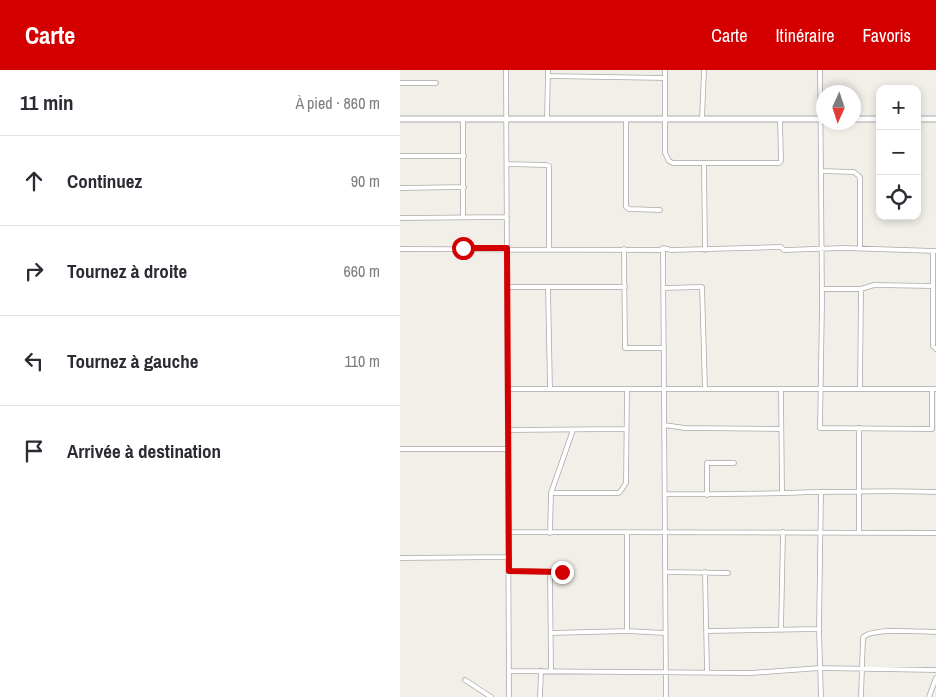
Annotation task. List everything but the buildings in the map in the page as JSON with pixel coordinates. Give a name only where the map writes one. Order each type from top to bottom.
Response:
[{"type":"street","points":[[506,70],[509,697]]},
{"type":"street","points":[[547,119],[548,70]]},
{"type":"street","points":[[626,70],[626,76]]},
{"type":"street","points":[[665,70],[665,153],[668,161],[676,164],[780,162],[780,119]]},
{"type":"street","points":[[702,119],[704,70]]},
{"type":"street","points":[[820,70],[821,85]]},
{"type":"street","points":[[548,76],[665,78]]},
{"type":"street","points":[[400,83],[436,83]]},
{"type":"street","points":[[400,118],[816,119]]},
{"type":"street","points":[[463,119],[463,217]]},
{"type":"street","points":[[626,119],[626,206],[629,209],[660,210]]},
{"type":"street","points":[[861,119],[876,119]]},
{"type":"street","points":[[921,119],[936,119]]},
{"type":"street","points":[[508,389],[821,389],[860,389],[934,389],[932,429],[820,428],[821,389],[822,289],[820,249],[822,130]]},
{"type":"street","points":[[400,156],[464,156]]},
{"type":"street","points":[[704,163],[704,250]]},
{"type":"street","points":[[507,164],[549,166],[550,249]]},
{"type":"street","points":[[821,171],[854,172],[860,177],[860,248]]},
{"type":"street","points":[[400,188],[464,187]]},
{"type":"street","points":[[400,218],[507,217]]},
{"type":"street","points":[[400,248],[660,250],[663,248],[671,250],[704,250],[781,247],[784,250],[860,248],[934,251],[934,346],[936,349]]},
{"type":"street","points":[[663,248],[666,697]]},
{"type":"street","points":[[624,249],[625,348],[664,348]]},
{"type":"street","points":[[822,289],[862,289],[874,285],[933,286]]},
{"type":"street","points":[[507,287],[624,287]]},
{"type":"street","points":[[548,287],[550,389]]},
{"type":"street","points":[[664,288],[702,288],[705,389]]},
{"type":"street","points":[[860,389],[862,289]]},
{"type":"street","points":[[551,494],[620,492],[626,483],[625,429],[627,389]]},
{"type":"street","points":[[781,389],[782,493]]},
{"type":"street","points":[[664,425],[685,428],[781,429]]},
{"type":"street","points":[[859,428],[860,532]]},
{"type":"street","points":[[508,430],[625,429]]},
{"type":"street","points":[[550,532],[551,494],[573,430]]},
{"type":"street","points":[[400,449],[508,449]]},
{"type":"street","points":[[707,495],[707,463],[734,464]]},
{"type":"street","points":[[665,494],[707,495],[859,491],[936,492]]},
{"type":"street","points":[[821,492],[819,629],[821,697]]},
{"type":"street","points":[[508,532],[936,533]]},
{"type":"street","points":[[781,630],[783,532]]},
{"type":"street","points":[[627,533],[627,631]]},
{"type":"street","points":[[400,558],[509,557]]},
{"type":"street","points":[[509,571],[562,572]]},
{"type":"street","points":[[550,572],[551,671]]},
{"type":"street","points":[[665,572],[728,573]]},
{"type":"street","points":[[705,572],[707,672]]},
{"type":"street","points":[[707,631],[819,629]]},
{"type":"street","points":[[551,633],[627,631],[666,633]]},
{"type":"street","points":[[861,697],[860,669],[865,634],[891,631],[936,632]]},
{"type":"street","points":[[509,671],[751,673],[820,668],[936,670]]},
{"type":"street","points":[[540,671],[540,697]]},
{"type":"street","points":[[929,697],[936,678]]},
{"type":"street","points":[[465,680],[491,697]]},
{"type":"route","points":[[463,248],[507,248],[509,571],[562,572]]}]
